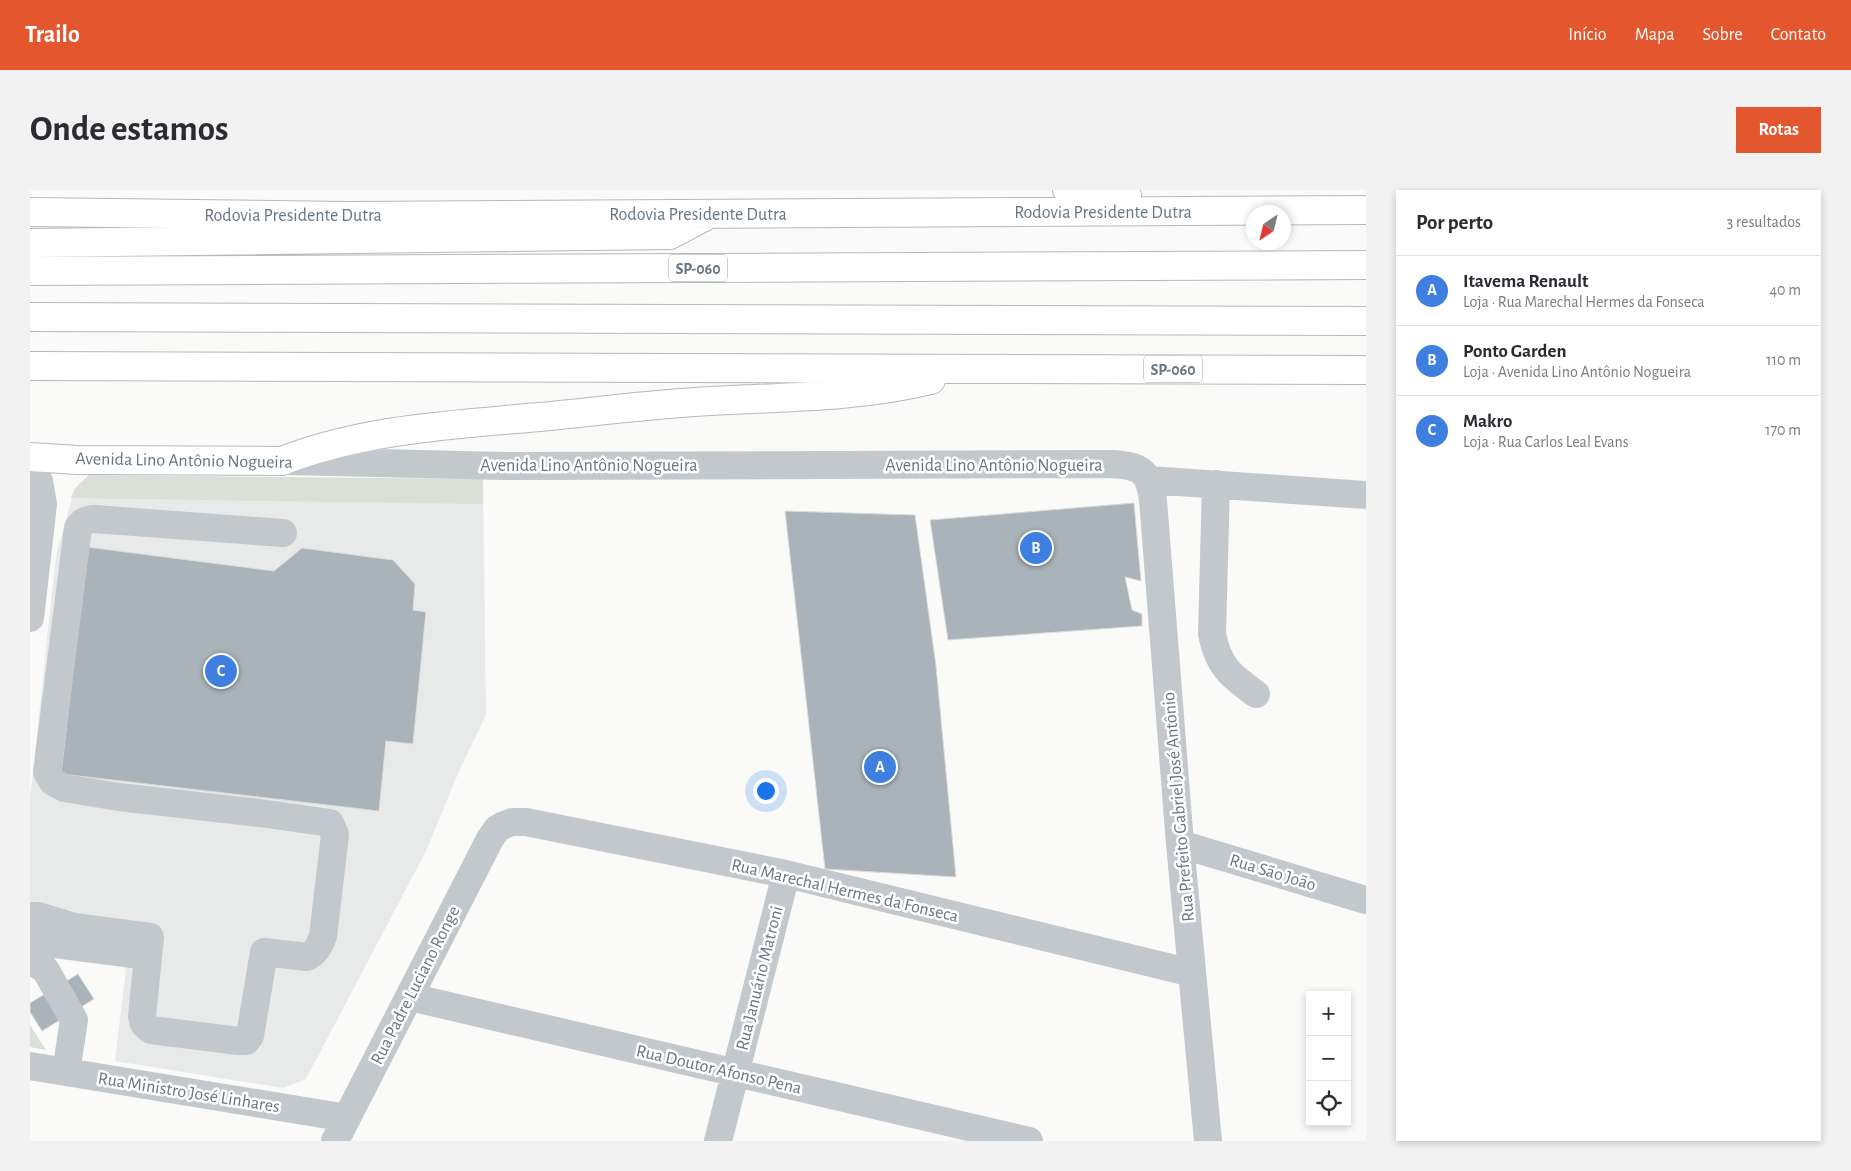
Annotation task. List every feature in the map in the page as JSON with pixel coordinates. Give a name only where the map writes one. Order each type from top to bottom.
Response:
[{"type":"main road","points":[[1067,190],[1130,196],[1357,210]]},
{"type":"main road","name":"Rodovia Presidente Dutra","points":[[30,212],[338,216],[1357,210]]},
{"type":"main road","points":[[30,244],[670,234],[710,214]]},
{"type":"main road","name":"SP-060","points":[[30,271],[1366,264]]},
{"type":"main road","points":[[30,316],[1366,321]]},
{"type":"main road","name":"SP-060","points":[[30,366],[1366,370]]},
{"type":"main road","points":[[282,461],[330,444],[418,428],[729,400],[828,396],[923,382],[980,368]]},
{"type":"main road","name":"Avenida Lino Antônio Nogueira","points":[[30,457],[77,460],[282,461]]},
{"type":"street","points":[[43,504],[54,481],[65,468],[77,460]]},
{"type":"street","name":"Avenida Lino Antônio Nogueira","points":[[282,461],[507,466],[1113,464],[1133,467],[1148,477],[1366,495]]},
{"type":"street","points":[[30,466],[39,481],[43,504],[30,618]]},
{"type":"street","name":"Rua Prefeito Gabriel José Antônio","points":[[1148,477],[1153,500],[1192,973],[1203,1139]]},
{"type":"street","points":[[1216,484],[1212,634],[1215,651],[1226,669],[1256,694]]},
{"type":"street","points":[[32,921],[74,927],[149,946],[142,1016],[146,1027],[151,1030],[239,1041],[246,1040],[250,1036],[264,952],[307,957],[314,954],[319,948],[323,936],[335,835],[330,823],[119,797],[64,788],[53,782],[47,772],[78,528],[82,522],[94,519],[283,533]]},
{"type":"street","name":"Rua Marechal Hermes da Fonseca","points":[[497,829],[512,822],[526,822],[786,874],[1192,973]]},
{"type":"street","name":"Rua Padre Luciano Ronge","points":[[341,1129],[410,997],[481,853],[497,829]]},
{"type":"street","name":"Rua São João","points":[[1180,844],[1366,900]]},
{"type":"street","name":"Rua Januário Matroni","points":[[718,1141],[786,874]]},
{"type":"street","points":[[30,961],[45,969],[74,1020],[66,1072]]},
{"type":"street","name":"Rua Doutor Afonso Pena","points":[[410,997],[1029,1141]]},
{"type":"street","name":"Rua Ministro José Linhares","points":[[30,1066],[341,1129]]},
{"type":"shaded area","points":[[89,475],[483,479],[483,504],[71,498],[75,488]]},
{"type":"shaded area","points":[[483,479],[486,715],[460,769],[426,851],[306,1079],[283,1088],[115,1061],[127,960],[30,945],[30,800],[56,555],[75,488]]},
{"type":"shaded area","points":[[30,1025],[46,1050],[30,1047]]},
{"type":"building","points":[[1134,503],[1141,581],[1125,577],[1132,610],[1142,614],[1142,626],[948,640],[930,520]]},
{"type":"building","points":[[785,511],[915,515],[936,666],[956,877],[825,869]]},
{"type":"building","points":[[87,547],[274,571],[302,548],[393,560],[415,584],[413,610],[426,612],[413,744],[386,741],[379,811],[61,774]]},
{"type":"building","points":[[78,974],[94,999],[42,1031],[30,1012],[30,1003]]},
{"type":"place","name":"Ponto Garden","points":[[1036,548]]},
{"type":"place","name":"Makro","points":[[221,671]]},
{"type":"place","name":"Itavema Renault","points":[[880,767]]}]
